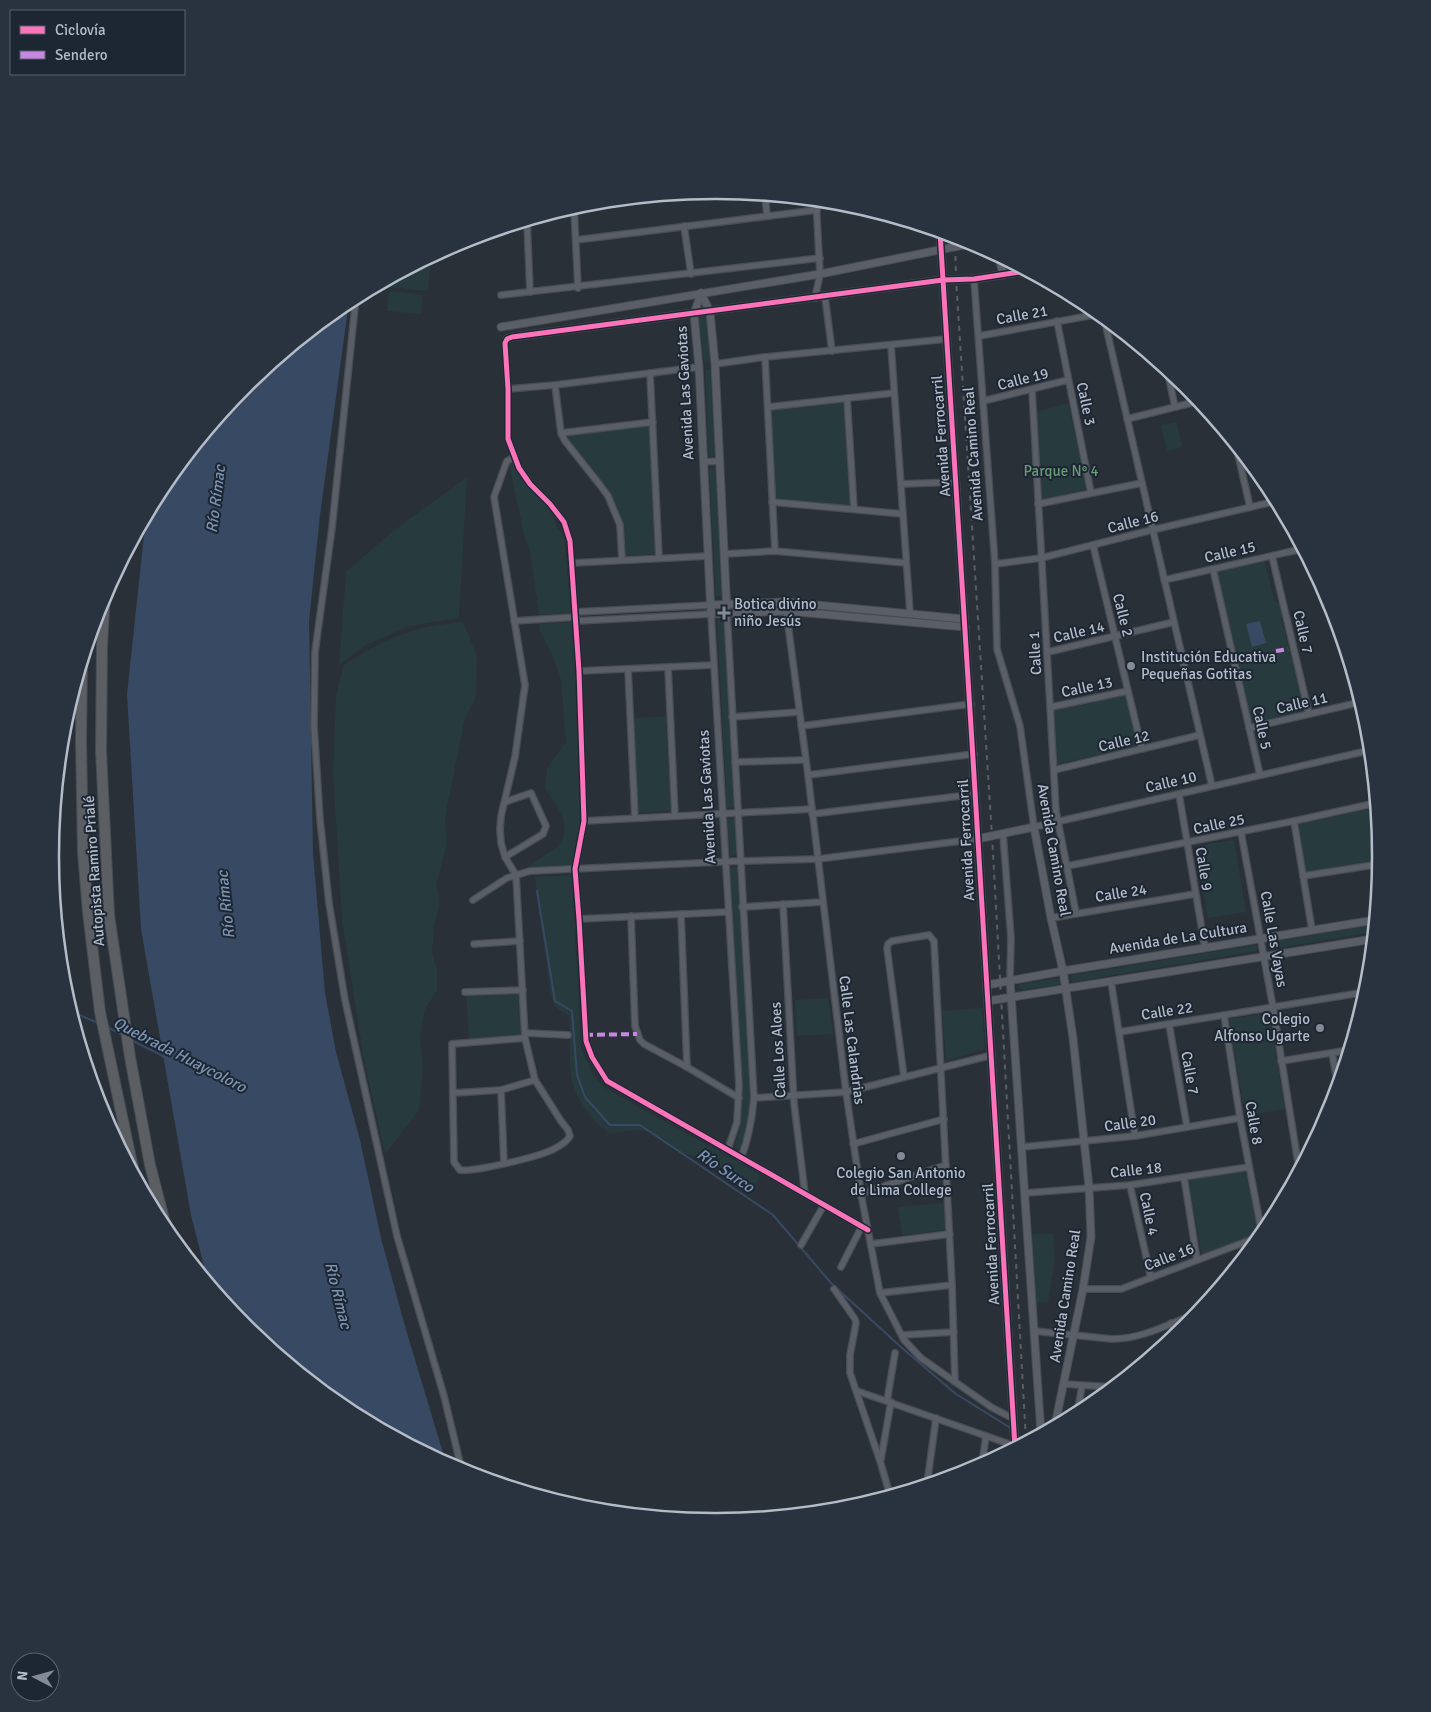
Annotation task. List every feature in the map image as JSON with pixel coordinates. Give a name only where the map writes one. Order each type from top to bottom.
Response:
[{"type":"highway","name":"Autopista Ramiro Prialé","points":[[103,620],[102,761],[109,914],[130,1057],[150,1165],[161,1207]]},
{"type":"highway","name":"Autopista Ramiro Prialé","points":[[82,684],[84,852],[88,912],[100,1012],[129,1152]]},
{"type":"street","points":[[766,202],[767,216]]},
{"type":"street","points":[[576,240],[817,210],[820,274],[815,298]]},
{"type":"street","points":[[574,215],[578,288]]},
{"type":"street","points":[[684,226],[691,274]]},
{"type":"street","points":[[527,227],[530,292]]},
{"type":"street","name":"Avenida Ferrocarril","points":[[940,239],[971,704],[977,839],[1015,1440]]},
{"type":"street","points":[[501,327],[820,274],[959,246]]},
{"type":"street","points":[[501,296],[820,258]]},
{"type":"street","points":[[1001,265],[1003,275]]},
{"type":"street","points":[[868,1230],[607,1081],[592,1057],[586,1041],[575,869],[584,821],[579,671],[570,541],[564,522],[550,504],[530,484],[519,468],[508,439],[508,389],[505,343],[507,339],[512,337],[826,297],[943,280],[974,279],[1017,273]]},
{"type":"street","name":"Avenida Camino Real","points":[[974,279],[995,564],[997,650],[1020,726],[1034,826],[1066,988],[1089,1187],[1091,1237],[1083,1289],[1058,1416]]},
{"type":"street","name":"Avenida Las Gaviotas","points":[[701,293],[710,312],[715,364],[734,762],[754,1098],[752,1123],[748,1141],[741,1158]]},
{"type":"street","name":"Avenida Las Gaviotas","points":[[701,293],[694,314],[739,1098],[737,1122],[728,1150]]},
{"type":"street","points":[[826,297],[832,350]]},
{"type":"street","points":[[355,308],[333,518],[316,652],[314,726],[320,819],[329,903],[349,1019],[397,1236],[420,1320],[444,1396],[460,1461]]},
{"type":"street","name":"Calle 21","points":[[979,336],[1088,316]]},
{"type":"street","name":"Calle 3","points":[[1057,321],[1091,492]]},
{"type":"street","points":[[1106,329],[1212,786]]},
{"type":"street","points":[[715,364],[765,357],[947,339]]},
{"type":"street","points":[[891,345],[910,613]]},
{"type":"street","points":[[765,357],[775,551]]},
{"type":"street","points":[[508,389],[698,367]]},
{"type":"street","points":[[650,373],[660,558]]},
{"type":"street","name":"Calle 19","points":[[983,401],[1068,380]]},
{"type":"street","points":[[1170,382],[1175,407]]},
{"type":"street","points":[[555,385],[561,433],[565,441],[600,484],[612,504],[620,525],[622,560]]},
{"type":"street","name":"Calle 1","points":[[1032,390],[1058,822],[1076,914]]},
{"type":"street","points":[[768,407],[894,393]]},
{"type":"street","points":[[847,398],[854,509]]},
{"type":"street","points":[[1127,419],[1190,403]]},
{"type":"street","points":[[561,433],[653,422]]},
{"type":"street","points":[[515,458],[507,461],[504,466],[494,497],[525,686],[515,757],[500,829],[500,843],[505,857],[516,875],[525,1036],[535,1080],[570,1136],[562,1144],[551,1150],[467,1171],[457,1168],[454,1162],[452,1044],[525,1036],[568,1035]]},
{"type":"street","points":[[1239,459],[1250,507]]},
{"type":"street","points":[[703,462],[720,461]]},
{"type":"street","points":[[901,484],[956,482]]},
{"type":"street","points":[[1038,504],[1142,483]]},
{"type":"street","points":[[772,502],[903,514]]},
{"type":"street","name":"Calle 16","points":[[995,564],[1042,558],[1269,503]]},
{"type":"street","name":"Calle 2","points":[[1092,545],[1142,749]]},
{"type":"street","name":"Calle 15","points":[[1164,580],[1296,550]]},
{"type":"street","points":[[724,554],[775,551],[906,563]]},
{"type":"street","points":[[572,563],[708,556]]},
{"type":"street","name":"Calle 7","points":[[1272,556],[1309,714]]},
{"type":"street","name":"Calle 5","points":[[1213,569],[1260,775]]},
{"type":"street","points":[[514,621],[711,605],[784,602],[964,619]]},
{"type":"street","name":"Calle Las Calandrias","points":[[784,602],[808,775],[853,1144],[880,1293],[902,1336],[921,1358],[991,1408],[1014,1419]]},
{"type":"street","points":[[576,617],[786,611],[965,627]]},
{"type":"street","name":"Calle 14","points":[[1048,652],[1174,622]]},
{"type":"street","points":[[579,671],[713,665]]},
{"type":"street","points":[[668,667],[676,816]]},
{"type":"street","points":[[628,669],[635,818]]},
{"type":"street","name":"Calle 13","points":[[1051,707],[1128,691]]},
{"type":"street","name":"Calle 11","points":[[1249,728],[1354,703]]},
{"type":"street","points":[[801,726],[971,704]]},
{"type":"street","points":[[732,717],[799,712]]},
{"type":"street","name":"Calle 12","points":[[1054,770],[1200,736]]},
{"type":"street","name":"Calle 10","points":[[977,839],[1364,752]]},
{"type":"street","points":[[808,775],[974,754]]},
{"type":"street","points":[[734,762],[805,760]]},
{"type":"street","points":[[505,802],[531,793],[546,826],[543,834],[505,857]]},
{"type":"street","points":[[584,821],[737,812],[812,811],[976,794]]},
{"type":"street","name":"Calle 9","points":[[1179,794],[1205,948]]},
{"type":"street","name":"Calle 25","points":[[1066,866],[1187,843],[1370,804]]},
{"type":"street","points":[[1294,821],[1312,930]]},
{"type":"street","name":"Calle Las Vayas","points":[[1241,832],[1273,1007],[1298,1159]]},
{"type":"street","points":[[1003,834],[1010,938],[1011,997],[1041,1427]]},
{"type":"street","points":[[473,900],[516,875],[531,871],[818,859],[977,839]]},
{"type":"street","points":[[1303,876],[1372,865]]},
{"type":"street","name":"Calle 24","points":[[1051,918],[1195,894]]},
{"type":"street","points":[[742,907],[822,902]]},
{"type":"street","name":"Calle Los Aloes","points":[[783,904],[793,1095],[805,1194]]},
{"type":"street","points":[[579,919],[727,912]]},
{"type":"street","points":[[681,914],[687,1067]]},
{"type":"street","points":[[631,916],[635,1026],[637,1034],[644,1044],[739,1098]]},
{"type":"street","name":"Avenida de La Cultura","points":[[986,985],[1369,921]]},
{"type":"street","points":[[904,1077],[887,948],[888,944],[892,941],[929,936],[934,941],[950,1234],[955,1382]]},
{"type":"street","name":"Avenida de La Cultura","points":[[988,1001],[1367,940]]},
{"type":"street","points":[[474,944],[520,941]]},
{"type":"street","points":[[1111,981],[1135,1136]]},
{"type":"street","points":[[465,992],[522,990]]},
{"type":"street","name":"Calle 22","points":[[1119,1032],[1358,993]]},
{"type":"street","name":"Calle 8","points":[[1224,1015],[1259,1225]]},
{"type":"street","name":"Calle 7","points":[[1169,1024],[1187,1127]]},
{"type":"street","points":[[1281,1062],[1342,1051]]},
{"type":"street","points":[[1332,1053],[1335,1071]]},
{"type":"street","points":[[754,1098],[846,1092],[992,1055]]},
{"type":"street","points":[[453,1093],[501,1090],[535,1080]]},
{"type":"street","points":[[501,1090],[504,1163]]},
{"type":"street","points":[[853,1144],[944,1118]]},
{"type":"street","name":"Calle 20","points":[[1022,1147],[1135,1136],[1240,1118]]},
{"type":"street","points":[[861,1194],[946,1165]]},
{"type":"street","name":"Calle 18","points":[[1025,1193],[1130,1185],[1249,1167]]},
{"type":"street","points":[[1184,1177],[1197,1260]]},
{"type":"street","name":"Calle 4","points":[[1130,1185],[1151,1278]]},
{"type":"street","points":[[801,1245],[824,1205]]},
{"type":"street","points":[[842,1267],[862,1226]]},
{"type":"street","points":[[871,1244],[950,1234]]},
{"type":"street","name":"Calle 16","points":[[1083,1289],[1121,1289],[1249,1240]]},
{"type":"street","points":[[880,1293],[952,1285]]},
{"type":"street","points":[[834,1289],[855,1318],[849,1364],[850,1373],[888,1489]]},
{"type":"street","points":[[1034,1331],[1124,1339],[1136,1337],[1180,1320]]},
{"type":"street","points":[[902,1336],[954,1332]]},
{"type":"street","points":[[880,1461],[895,1353]]},
{"type":"street","points":[[1064,1384],[1101,1387]]},
{"type":"street","points":[[1079,1403],[1082,1386]]},
{"type":"street","points":[[857,1391],[1008,1444]]},
{"type":"street","points":[[928,1478],[936,1418]]},
{"type":"street","points":[[983,1456],[986,1436]]},
{"type":"green space","points":[[430,265],[428,291],[387,287]]},
{"type":"green space","points":[[389,291],[423,295],[421,314],[387,311]]},
{"type":"green space","points":[[707,317],[711,362],[704,363],[699,318]]},
{"type":"green space","points":[[713,369],[717,455],[709,456],[705,370]]},
{"type":"green space","points":[[843,400],[845,404],[851,504],[849,506],[778,500],[775,497],[769,411],[772,409]]},
{"type":"green space","name":"Parque N° 4","points":[[1068,403],[1087,489],[1041,500],[1036,412]]},
{"type":"green space","points":[[1177,422],[1182,447],[1167,451],[1161,425]]},
{"type":"green space","points":[[651,426],[657,554],[626,556],[617,506],[599,477],[569,442],[568,436],[571,434]]},
{"type":"green space","points":[[514,461],[528,485],[550,510],[558,529],[564,536],[571,613],[539,615],[530,551],[525,539],[509,464]]},
{"type":"green space","points":[[718,468],[724,596],[716,596],[709,469]]},
{"type":"green space","points":[[467,477],[459,618],[408,626],[366,645],[339,665],[346,572],[392,532]]},
{"type":"green space","points":[[1264,560],[1275,602],[1281,604],[1283,612],[1281,618],[1305,711],[1251,723],[1216,572]]},
{"type":"green space","points":[[726,619],[735,807],[727,808],[717,620]]},
{"type":"green space","points":[[463,622],[477,656],[476,697],[465,718],[445,817],[447,844],[436,885],[440,901],[434,926],[432,952],[437,970],[437,990],[425,1009],[420,1037],[423,1068],[419,1110],[385,1154],[363,1055],[342,919],[333,773],[336,695],[344,665],[373,647],[415,630]]},
{"type":"green space","points":[[573,622],[581,823],[573,866],[525,869],[558,846],[563,838],[565,828],[562,814],[545,788],[547,768],[566,742],[561,680],[552,654],[539,629],[540,624]]},
{"type":"green space","points":[[1127,695],[1139,746],[1057,764],[1053,709],[1073,707]]},
{"type":"green space","points":[[666,716],[671,811],[638,813],[633,718]]},
{"type":"green space","points":[[1371,809],[1372,861],[1306,872],[1299,824]]},
{"type":"green space","points":[[735,818],[738,855],[730,856],[727,819]]},
{"type":"green space","points":[[1234,840],[1246,912],[1208,918],[1196,846]]},
{"type":"green space","points":[[738,866],[751,1089],[749,1120],[741,1150],[734,1147],[739,1133],[742,1099],[730,867]]},
{"type":"green space","points":[[572,875],[581,1048],[594,1077],[604,1087],[760,1174],[752,1194],[749,1193],[742,1179],[735,1174],[698,1157],[676,1151],[649,1132],[639,1130],[609,1133],[596,1122],[580,1101],[571,1076],[570,1017],[555,1007],[550,990],[535,877]]},
{"type":"green space","points":[[1368,926],[1368,933],[1273,949],[1270,947],[1270,942]]},
{"type":"green space","points":[[1255,945],[1258,948],[1256,951],[1073,982],[1070,979],[1073,975]]},
{"type":"green space","points":[[1061,978],[1061,984],[1023,990],[1019,987],[1020,984]]},
{"type":"green space","points":[[519,992],[521,1035],[469,1039],[466,994]]},
{"type":"green space","points":[[828,998],[833,1034],[797,1036],[795,1000]]},
{"type":"green space","points":[[982,1008],[985,1049],[946,1061],[942,1011]]},
{"type":"green space","points":[[1269,1013],[1285,1109],[1245,1116],[1229,1019]]},
{"type":"green space","points":[[1246,1171],[1257,1228],[1252,1235],[1202,1255],[1188,1180]]},
{"type":"green space","points":[[945,1203],[946,1230],[902,1235],[898,1207]]},
{"type":"green space","points":[[1031,1234],[1053,1234],[1055,1260],[1048,1302],[1037,1303]]},
{"type":"water","name":"Río Rímac","points":[[347,313],[320,515],[309,621],[313,854],[325,993],[336,1052],[360,1140],[381,1238],[443,1453],[387,1425],[316,1377],[282,1350],[251,1320],[205,1268],[191,1215],[141,929],[127,694],[144,533],[147,528],[169,491],[194,456],[222,423],[282,362]]},
{"type":"water","points":[[1260,621],[1266,643],[1252,647],[1246,624]]},
{"type":"waterway","name":"Río Surco","points":[[537,891],[555,1001],[572,1011],[577,1075],[585,1097],[610,1125],[640,1125],[773,1215],[831,1283],[902,1348],[956,1394],[1009,1427]]},
{"type":"waterway","name":"Quebrada Huaycoloro","points":[[78,1015],[98,1023]]},
{"type":"waterway","name":"Quebrada Huaycoloro","points":[[107,1027],[123,1035]]},
{"type":"waterway","name":"Quebrada Huaycoloro","points":[[131,1040],[165,1057]]},
{"type":"railway","points":[[955,245],[992,836],[1026,1435]]},
{"type":"marked path","points":[[1276,651],[1288,649]]},
{"type":"marked path","points":[[585,1035],[637,1034]]},
{"type":"cycle path","points":[[940,239],[1015,1440]]},
{"type":"cycle path","points":[[868,1230],[607,1081],[592,1057],[586,1041],[575,869],[584,821],[579,671],[570,541],[564,522],[550,504],[530,484],[519,468],[508,439],[508,389],[505,343],[507,339],[512,337],[943,280],[974,279],[1016,272]]},
{"type":"place","name":"Botica divino niño Jesús","points":[[724,613]]},
{"type":"place","name":"Institución Educativa Pequeñas Gotitas","points":[[1131,666]]},
{"type":"place","name":"Colegio Alfonso Ugarte","points":[[1320,1028]]},
{"type":"place","name":"Colegio San Antonio de Lima College","points":[[901,1156]]}]
